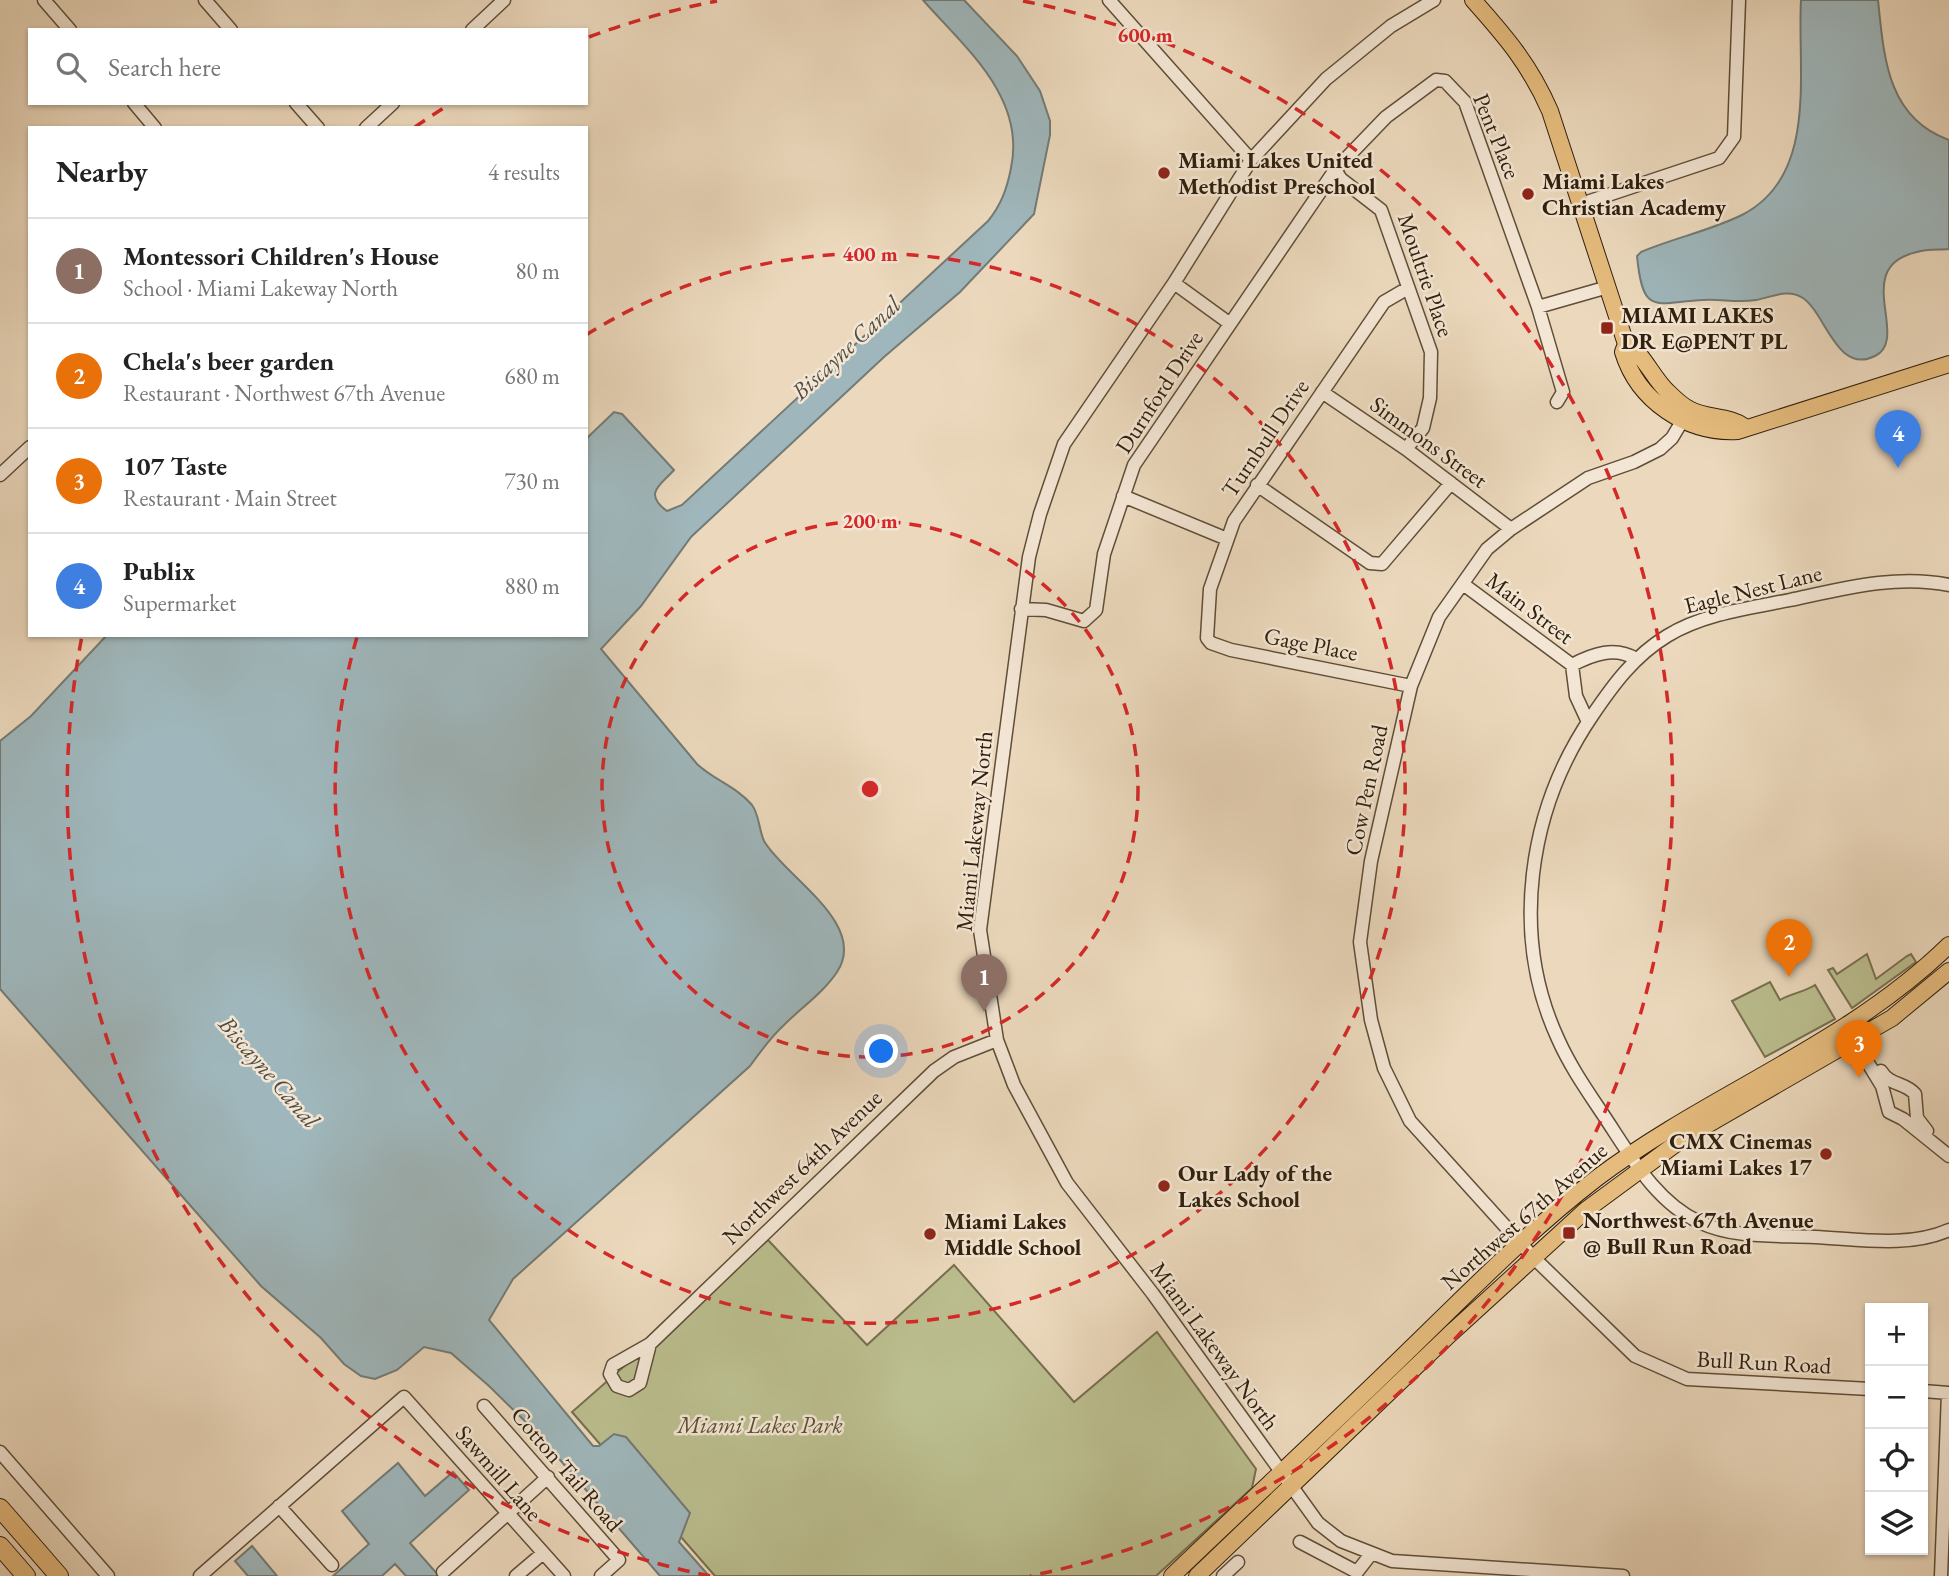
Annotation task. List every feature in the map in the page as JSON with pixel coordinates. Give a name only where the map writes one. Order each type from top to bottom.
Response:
[{"type":"highway","points":[[0,1508],[59,1576]]},
{"type":"highway","points":[[0,1546],[26,1576]]},
{"type":"highway","points":[[44,1557],[64,1576]]},
{"type":"main road","points":[[1473,0],[1518,50],[1535,76],[1550,110],[1608,287],[1626,344],[1623,352],[1639,385],[1654,402],[1687,415],[1735,420],[1745,427],[1761,425],[1949,364]]},
{"type":"main road","name":"Northwest 67th Avenue","points":[[1854,1032],[1949,946]]},
{"type":"main road","name":"Northwest 67th Avenue","points":[[1172,1576],[1522,1245],[1595,1180],[1721,1116],[1854,1032],[1916,1000],[1949,971]]},
{"type":"main road","name":"Northwest 67th Avenue","points":[[1198,1576],[1634,1161]]},
{"type":"street","points":[[44,0],[68,28]]},
{"type":"street","points":[[205,0],[228,28]]},
{"type":"street","points":[[474,28],[504,0]]},
{"type":"street","points":[[1109,0],[1251,160]]},
{"type":"street","name":"Miami Lakeway North","points":[[1434,0],[1391,26],[1326,79],[1251,160],[1174,283],[1064,444],[1037,524],[1021,609],[980,930],[998,1040],[1024,1106],[1067,1183],[1157,1300],[1318,1523],[1341,1541],[1392,1561],[1623,1576]]},
{"type":"street","points":[[1581,204],[1719,158],[1734,136],[1739,0]]},
{"type":"street","name":"Pent Place","points":[[1335,170],[1386,117],[1436,80],[1446,81],[1465,102],[1538,307],[1563,392],[1557,402]]},
{"type":"street","points":[[136,105],[153,126]]},
{"type":"street","points":[[298,105],[315,126]]},
{"type":"street","points":[[368,126],[391,105]]},
{"type":"street","name":"Durnford Drive","points":[[1021,609],[1046,610],[1084,621],[1091,617],[1096,610],[1104,554],[1134,465],[1228,323],[1335,170]]},
{"type":"street","name":"Moultrie Place","points":[[1335,170],[1341,179],[1381,210],[1431,352],[1430,398],[1423,428],[1406,449]]},
{"type":"street","name":"Durnford Drive","points":[[1174,283],[1228,323]]},
{"type":"street","points":[[1538,307],[1608,287]]},
{"type":"street","name":"Turnbull Drive","points":[[1206,638],[1210,589],[1234,521],[1256,485],[1384,302],[1408,288]]},
{"type":"street","name":"Simmons Street","points":[[1322,392],[1406,449],[1511,529]]},
{"type":"street","name":"Cow Pen Road","points":[[1533,1257],[1409,1121],[1384,1068],[1371,1020],[1360,942],[1371,860],[1411,686],[1439,617],[1487,549],[1511,529],[1588,478],[1634,462],[1660,449],[1687,415]]},
{"type":"street","points":[[0,475],[28,449]]},
{"type":"street","points":[[1256,485],[1370,563],[1382,564],[1451,482]]},
{"type":"street","points":[[1123,496],[1227,539]]},
{"type":"street","name":"Eagle Nest Lane","points":[[1949,585],[1893,581],[1727,613],[1677,630],[1636,659],[1612,687],[1588,722],[1558,774],[1538,835],[1531,903],[1533,945],[1540,987],[1557,1038],[1575,1073],[1634,1161],[1662,1196],[1684,1214],[1730,1232],[1915,1240],[1949,1230]]},
{"type":"street","name":"Main Street","points":[[1463,583],[1572,665],[1576,696],[1588,722]]},
{"type":"street","name":"Gage Place","points":[[1206,638],[1211,643],[1231,650],[1411,686]]},
{"type":"street","name":"Main Street","points":[[1572,665],[1591,656],[1622,651],[1636,659]]},
{"type":"street","points":[[1854,1032],[1886,1080],[1907,1087],[1915,1094],[1915,1111],[1921,1124],[1949,1148]]},
{"type":"street","points":[[1854,1032],[1882,1086],[1889,1112],[1903,1119],[1949,1156]]},
{"type":"street","name":"Northwest 64th Avenue","points":[[650,1344],[934,1071],[954,1057],[998,1040]]},
{"type":"street","name":"Bull Run Road","points":[[1533,1257],[1635,1356],[1687,1379],[1865,1389]]},
{"type":"street","points":[[1928,1391],[1949,1393],[1941,1576]]},
{"type":"street","name":"Sawmill Lane","points":[[279,1506],[404,1397],[564,1576]]},
{"type":"street","name":"Cotton Tail Road","points":[[484,1406],[619,1560],[601,1576]]},
{"type":"street","points":[[0,1452],[108,1576]]},
{"type":"street","points":[[443,1572],[548,1477]]},
{"type":"street","points":[[200,1576],[279,1506],[332,1565]]},
{"type":"street","points":[[1300,1542],[1357,1572],[1371,1554]]},
{"type":"street","points":[[516,1576],[542,1554]]},
{"type":"street","points":[[1223,1576],[1238,1562]]},
{"type":"green space","points":[[1867,954],[1876,979],[1911,954],[1916,962],[1852,1008],[1828,970],[1833,968],[1837,974]]},
{"type":"green space","points":[[1770,982],[1780,1000],[1815,985],[1835,1019],[1765,1057],[1732,1001]]},
{"type":"green space","name":"Miami Lakes Park","points":[[768,1240],[867,1345],[954,1265],[1074,1402],[1157,1332],[1256,1469],[1252,1488],[1156,1576],[715,1576],[572,1412]]},
{"type":"water","name":"Biscayne Canal","points":[[923,0],[964,0],[1017,56],[1040,91],[1050,121],[1050,135],[1034,214],[960,292],[884,357],[691,537],[641,606],[601,649],[697,764],[752,805],[764,841],[833,919],[842,936],[844,954],[832,979],[775,1034],[750,1066],[513,1279],[489,1320],[593,1446],[599,1446],[614,1434],[626,1437],[690,1513],[679,1542],[709,1576],[660,1576],[536,1432],[451,1353],[424,1347],[397,1370],[375,1379],[361,1376],[344,1364],[321,1338],[261,1286],[0,989],[0,741],[31,716],[105,637],[588,637],[588,437],[614,412],[622,414],[674,470],[660,484],[655,494],[656,499],[667,511],[682,505],[988,221],[1005,190],[1011,168],[1013,142],[1001,96],[973,56]]},
{"type":"water","points":[[1801,0],[1878,0],[1887,64],[1901,101],[1913,117],[1928,130],[1949,140],[1949,249],[1917,252],[1897,260],[1887,272],[1884,303],[1887,334],[1884,347],[1875,356],[1862,360],[1851,357],[1842,350],[1811,306],[1797,295],[1780,294],[1749,301],[1663,303],[1648,298],[1640,276],[1637,256],[1641,252],[1742,215],[1766,197],[1783,175],[1793,149],[1799,119]]},
{"type":"water","points":[[398,1463],[425,1496],[453,1472],[469,1490],[410,1543],[439,1576],[406,1576],[395,1564],[382,1576],[333,1576],[369,1544],[342,1511]]},
{"type":"water","points":[[252,1546],[277,1576],[248,1576],[235,1561]]},
{"type":"place","name":"Miami Lakes United Methodist Preschool","points":[[1164,173]]},
{"type":"place","name":"Miami Lakes Christian Academy","points":[[1528,194]]},
{"type":"place","name":"MIAMI LAKES DR E@PENT PL","points":[[1607,328]]},
{"type":"place","name":"Publix","points":[[1898,468]]},
{"type":"place","name":"Chela's beer garden","points":[[1789,977]]},
{"type":"place","name":"Montessori Children's House","points":[[984,1012]]},
{"type":"place","name":"107 Taste","points":[[1859,1078]]},
{"type":"place","name":"CMX Cinemas Miami Lakes 17","points":[[1826,1154]]},
{"type":"place","name":"Our Lady of the Lakes School","points":[[1164,1186]]},
{"type":"place","name":"Northwest 67th Avenue @ Bull Run Road","points":[[1569,1233]]},
{"type":"place","name":"Miami Lakes Middle School","points":[[930,1234]]}]
